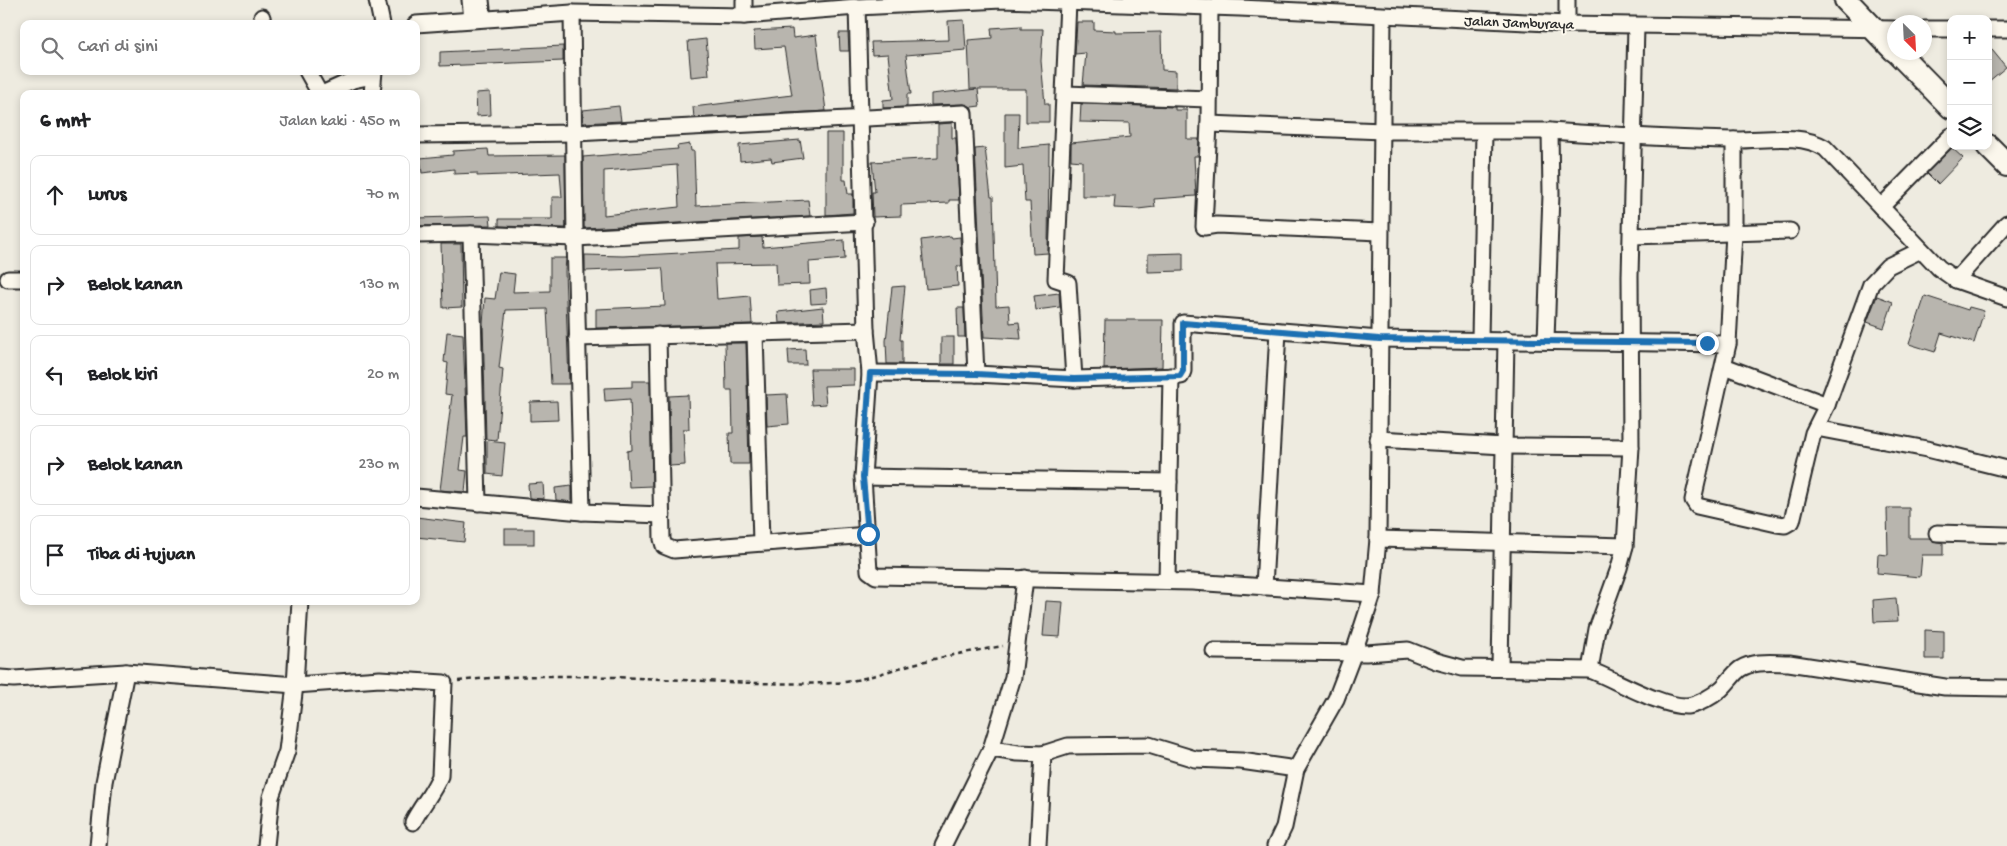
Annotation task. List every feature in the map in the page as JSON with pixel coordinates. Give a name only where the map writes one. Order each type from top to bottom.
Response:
[{"type":"highway","points":[[1846,0],[1884,29]]},
{"type":"highway","points":[[1905,60],[1949,105]]},
{"type":"highway","points":[[1992,150],[2007,165]]},
{"type":"street","points":[[376,0],[381,20]]},
{"type":"street","points":[[470,0],[477,19]]},
{"type":"street","points":[[477,19],[481,0]]},
{"type":"street","points":[[744,0],[744,16]]},
{"type":"street","name":"Jalan Jamburaya","points":[[420,24],[572,13],[744,16],[858,7],[1002,0],[1160,3],[1210,7],[1240,4],[1325,6],[1383,16],[1567,24],[1884,29]]},
{"type":"street","points":[[1567,0],[1567,24]]},
{"type":"street","points":[[1068,2],[1056,280],[1068,282],[1074,379]]},
{"type":"street","points":[[858,7],[860,117],[865,222],[866,330],[870,373],[863,477],[869,572],[876,576],[1168,581],[1373,594]]},
{"type":"street","points":[[1210,7],[1209,124],[1204,227],[1217,225],[1380,232]]},
{"type":"street","points":[[572,13],[575,134],[574,238],[582,512]]},
{"type":"street","points":[[1275,846],[1284,826],[1296,769],[1336,699],[1373,594],[1378,539],[1383,16]]},
{"type":"street","points":[[1590,670],[1597,629],[1625,546],[1631,447],[1629,342],[1632,136],[1636,26]]},
{"type":"street","points":[[1932,29],[1947,29]]},
{"type":"street","points":[[1992,29],[2007,29]]},
{"type":"street","points":[[309,75],[319,90]]},
{"type":"street","points":[[330,90],[370,75]]},
{"type":"street","points":[[372,90],[374,75]]},
{"type":"street","points":[[1065,94],[1209,99]]},
{"type":"street","points":[[420,135],[575,134],[860,117],[964,113],[976,374]]},
{"type":"street","points":[[1209,124],[1383,131],[1550,131],[1734,140],[1800,139],[1816,142],[1825,148],[1939,268],[1956,280],[2007,298]]},
{"type":"street","points":[[1546,340],[1551,194],[1550,131]]},
{"type":"street","points":[[1480,339],[1484,132]]},
{"type":"street","points":[[1734,140],[1734,232],[1728,344],[1693,500],[1697,506],[1778,524],[1785,525],[1792,521],[1816,428],[1827,405],[1872,284],[1888,266],[1921,250]]},
{"type":"street","points":[[1881,207],[1947,140]]},
{"type":"street","points":[[420,236],[471,234],[574,238],[865,222]]},
{"type":"street","points":[[1956,280],[2007,223]]},
{"type":"street","points":[[1632,236],[1790,231]]},
{"type":"street","points":[[471,234],[478,503]]},
{"type":"street","points":[[8,279],[20,279]]},
{"type":"street","points":[[870,373],[976,374],[1074,379],[1180,376],[1183,371],[1183,323],[1379,339],[1506,339],[1728,344]]},
{"type":"street","points":[[577,338],[866,330]]},
{"type":"street","points":[[1264,587],[1278,331]]},
{"type":"street","points":[[754,333],[761,543]]},
{"type":"street","points":[[658,335],[662,540],[667,548],[674,550],[868,534]]},
{"type":"street","points":[[1500,667],[1506,339]]},
{"type":"street","points":[[1724,366],[1827,405]]},
{"type":"street","points":[[1168,581],[1171,376]]},
{"type":"street","points":[[1816,428],[1927,449],[2007,469]]},
{"type":"street","points":[[1378,439],[1504,446],[1631,447]]},
{"type":"street","points":[[863,477],[1169,482]]},
{"type":"street","points":[[420,497],[582,512],[662,514]]},
{"type":"street","points":[[1938,533],[2007,534]]},
{"type":"street","points":[[1378,539],[1625,546]]},
{"type":"street","points":[[943,846],[991,749],[1013,677],[1025,578]]},
{"type":"street","points":[[266,846],[271,797],[288,751],[295,685],[300,605]]},
{"type":"street","points":[[1214,651],[1354,652],[1408,650],[1436,662],[1462,668],[1500,667],[1590,670],[1661,701],[1685,706],[1696,705],[1721,689],[1740,669],[1750,665],[1771,662],[1789,663],[1945,687],[2007,688]]},
{"type":"street","points":[[98,846],[104,782],[126,672]]},
{"type":"street","points":[[0,678],[14,679],[126,672],[295,685],[380,679],[444,683],[440,776],[434,790],[422,804],[413,822]]},
{"type":"street","points":[[991,749],[1044,754],[1068,746],[1149,745],[1195,759],[1241,761],[1296,769]]},
{"type":"street","points":[[1038,846],[1044,754]]},
{"type":"path","points":[[444,683],[505,676],[600,676],[731,683],[835,683],[868,677],[916,663],[1017,643]]},
{"type":"building","points":[[964,20],[966,50],[906,55],[911,94],[907,94],[907,107],[883,108],[883,100],[893,99],[888,54],[872,55],[871,42],[949,40],[948,21]]},
{"type":"building","points":[[1077,22],[1094,22],[1094,30],[1116,31],[1116,33],[1161,32],[1162,70],[1176,71],[1176,88],[1083,85],[1086,53],[1075,54]]},
{"type":"building","points":[[1021,26],[1021,29],[1043,29],[1041,61],[1045,104],[1049,104],[1049,122],[1026,122],[1026,89],[978,89],[980,106],[972,107],[964,104],[931,105],[931,94],[977,89],[970,89],[968,40],[992,38],[991,28]]},
{"type":"building","points":[[792,29],[793,38],[816,35],[826,111],[694,118],[693,107],[792,95],[784,47],[755,49],[754,31]]},
{"type":"building","points":[[839,33],[848,33],[849,51],[840,51]]},
{"type":"building","points":[[706,39],[709,75],[691,77],[688,41]]},
{"type":"building","points":[[563,46],[563,61],[440,66],[440,52]]},
{"type":"building","points":[[1992,50],[2006,67],[1992,79]]},
{"type":"building","points":[[490,92],[491,115],[477,116],[476,93]]},
{"type":"building","points":[[1081,104],[1175,107],[1175,110],[1187,110],[1187,139],[1199,139],[1198,156],[1194,156],[1196,196],[1154,199],[1155,207],[1138,209],[1114,208],[1115,196],[1082,196],[1082,161],[1071,160],[1071,143],[1130,137],[1129,123],[1080,122]]},
{"type":"building","points":[[619,106],[621,121],[583,123],[583,110]]},
{"type":"building","points":[[1005,113],[1019,113],[1018,148],[1049,145],[1048,253],[1033,254],[1030,202],[1025,202],[1023,166],[1005,168]]},
{"type":"building","points":[[952,123],[952,138],[956,138],[959,200],[949,200],[949,203],[901,205],[901,216],[873,217],[872,192],[875,192],[872,162],[938,158],[938,124]]},
{"type":"building","points":[[826,133],[843,133],[843,180],[846,180],[848,194],[853,194],[853,213],[826,215]]},
{"type":"building","points":[[800,140],[803,158],[772,162],[771,158],[740,161],[739,145]]},
{"type":"building","points":[[690,144],[691,151],[694,151],[696,206],[808,200],[810,216],[584,228],[583,157],[678,149],[677,146]],"holes":[[[677,165],[679,207],[604,215],[604,171]]]},
{"type":"building","points":[[985,148],[991,197],[993,197],[996,306],[1009,305],[1010,323],[1019,322],[1021,339],[984,337],[975,149]]},
{"type":"building","points":[[488,149],[489,156],[565,155],[566,228],[499,226],[499,219],[552,219],[552,197],[562,197],[560,173],[477,176],[477,173],[454,174],[454,169],[422,173],[420,158],[453,155],[453,151]]},
{"type":"building","points":[[1950,150],[1954,150],[1963,158],[1938,184],[1927,173]]},
{"type":"building","points":[[490,216],[491,225],[420,226],[420,218]]},
{"type":"building","points":[[951,236],[952,238],[960,237],[962,266],[957,266],[958,286],[926,289],[921,240]]},
{"type":"building","points":[[762,237],[763,247],[844,240],[845,259],[809,262],[810,284],[777,285],[776,263],[715,264],[717,299],[750,296],[752,324],[596,328],[596,309],[665,306],[663,272],[662,268],[585,271],[585,255],[623,256],[739,250],[739,238]]},
{"type":"building","points":[[441,244],[461,244],[462,307],[443,308]]},
{"type":"building","points":[[1183,253],[1183,271],[1148,272],[1148,254]]},
{"type":"building","points":[[550,258],[566,258],[569,384],[551,384],[547,309],[506,310],[499,368],[503,369],[497,440],[486,439],[483,323],[485,298],[495,299],[499,272],[515,274],[513,292],[550,291]]},
{"type":"building","points":[[905,286],[900,340],[902,340],[902,364],[887,364],[886,341],[892,287]]},
{"type":"building","points":[[826,288],[827,303],[811,304],[810,290]]},
{"type":"building","points":[[1059,293],[1060,307],[1036,310],[1034,296]]},
{"type":"building","points":[[1877,296],[1893,302],[1884,328],[1867,322]]},
{"type":"building","points":[[1925,296],[1968,310],[1969,307],[1984,311],[1974,343],[1941,333],[1935,352],[1909,344]]},
{"type":"building","points":[[823,307],[824,321],[779,323],[778,312]]},
{"type":"building","points":[[957,308],[964,308],[965,337],[958,337]]},
{"type":"building","points":[[1105,320],[1163,320],[1162,367],[1104,369]]},
{"type":"building","points":[[447,332],[463,334],[467,437],[464,437],[460,470],[467,471],[465,492],[440,490],[452,395],[445,394],[448,363],[444,362]]},
{"type":"building","points":[[941,337],[954,337],[954,364],[941,364]]},
{"type":"building","points":[[725,343],[746,343],[749,464],[730,464],[729,433],[733,433],[732,390],[726,390]]},
{"type":"building","points":[[805,349],[806,365],[789,365],[788,350]]},
{"type":"building","points":[[810,369],[854,369],[854,385],[824,386],[826,404],[812,405]]},
{"type":"building","points":[[632,381],[650,381],[652,486],[629,487],[627,451],[632,450],[630,399],[605,401],[604,388],[632,387]]},
{"type":"building","points":[[787,394],[789,424],[767,426],[766,395]]},
{"type":"building","points":[[688,395],[689,429],[683,429],[685,465],[670,466],[669,396]]},
{"type":"building","points":[[557,401],[558,420],[530,421],[530,402]]},
{"type":"building","points":[[487,441],[505,443],[502,476],[487,474]]},
{"type":"building","points":[[543,483],[544,499],[529,498],[528,484]]},
{"type":"building","points":[[572,486],[572,502],[556,500],[555,488]]},
{"type":"building","points":[[1887,508],[1909,508],[1909,538],[1929,538],[1943,543],[1943,555],[1922,555],[1920,577],[1877,573],[1878,554],[1888,555]]},
{"type":"building","points":[[420,517],[466,523],[464,542],[420,537]]},
{"type":"building","points":[[505,529],[534,529],[534,544],[505,544]]},
{"type":"building","points":[[1896,598],[1898,621],[1874,622],[1873,600]]},
{"type":"building","points":[[1046,601],[1063,602],[1060,637],[1043,636]]},
{"type":"building","points":[[1925,630],[1944,631],[1944,659],[1925,659]]},
{"type":"route","points":[[868,534],[863,477],[870,373],[976,374],[1074,379],[1180,376],[1183,371],[1183,323],[1379,339],[1707,343]]}]
